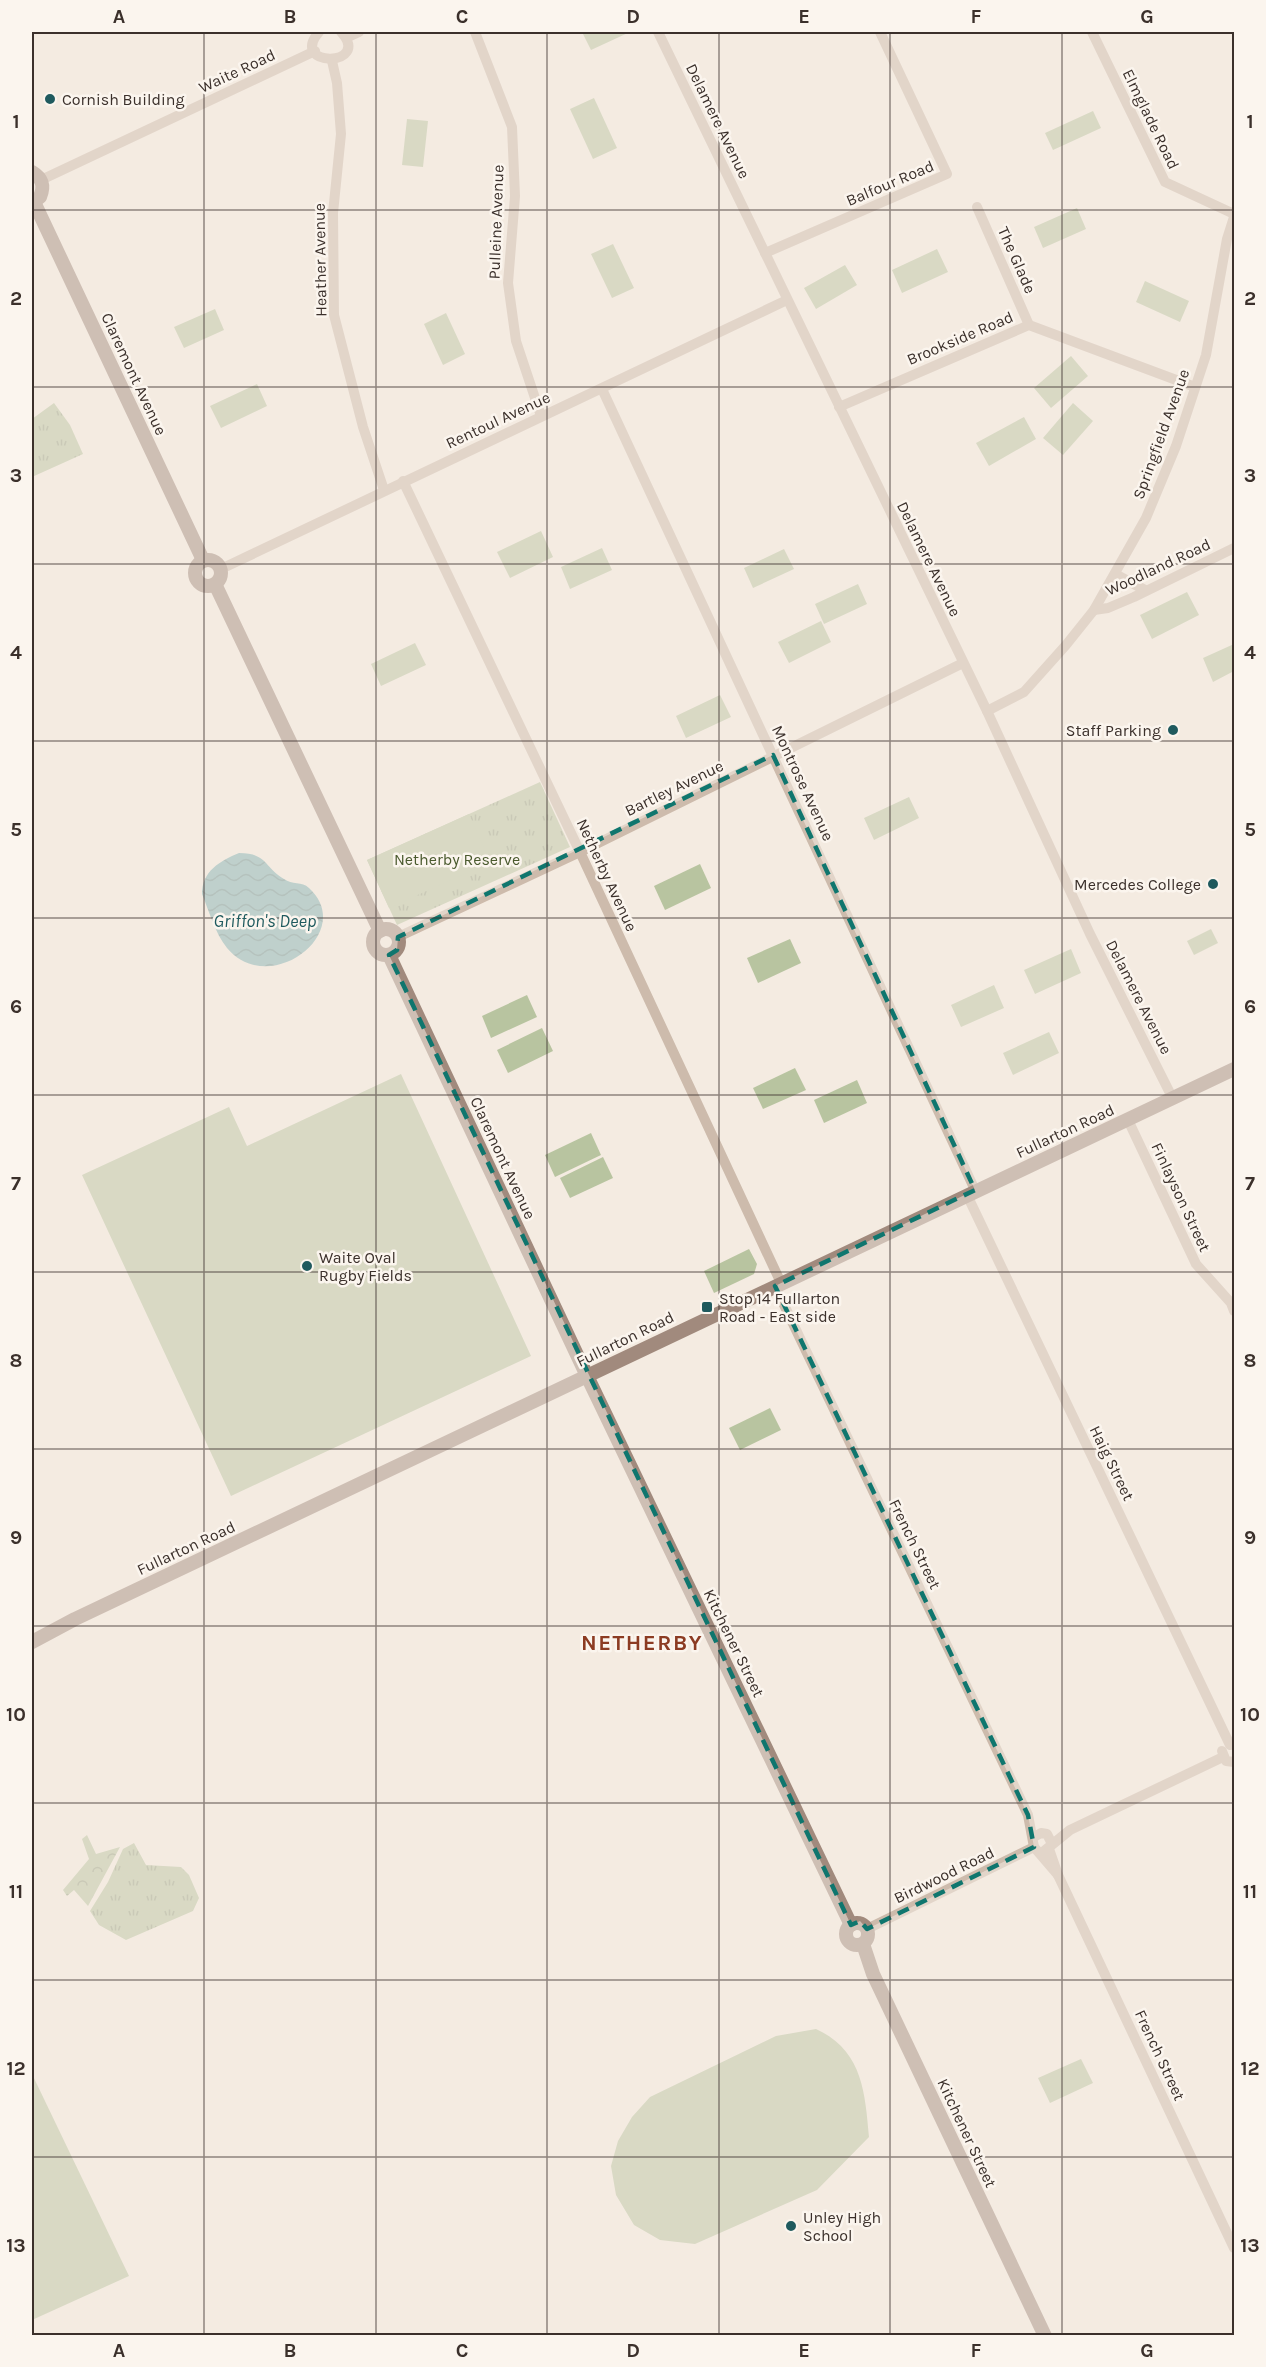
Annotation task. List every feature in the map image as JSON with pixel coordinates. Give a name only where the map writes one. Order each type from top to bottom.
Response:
[{"type":"street","points":[[319,32],[314,42],[315,51],[322,58],[332,61],[345,53],[343,35],[359,32]]},
{"type":"street","name":"Pulleine Avenue","points":[[475,32],[512,127],[515,196],[508,283],[516,341],[541,417]]},
{"type":"street","name":"Delamere Avenue","points":[[658,32],[987,711],[1090,934],[1173,1099]]},
{"type":"street","name":"Balfour Road","points":[[765,253],[947,174],[880,32]]},
{"type":"street","name":"Elmglade Road","points":[[1092,32],[1165,182],[1234,215]]},
{"type":"street","name":"Waite Road","points":[[36,176],[315,51]]},
{"type":"street","name":"Heather Avenue","points":[[332,61],[337,83],[341,134],[333,213],[334,315],[363,427],[384,490]]},
{"type":"street","points":[[33,202],[42,192],[36,176]]},
{"type":"street","name":"Claremont Avenue","points":[[33,202],[204,560]]},
{"type":"street","name":"The Glade","points":[[977,207],[1029,325]]},
{"type":"street","name":"Springfield Avenue","points":[[987,711],[1024,692],[1094,610],[1157,495],[1206,355],[1227,239],[1234,215]]},
{"type":"street","name":"Rentoul Avenue","points":[[221,570],[384,490],[787,300]]},
{"type":"street","name":"Brookside Road","points":[[839,407],[1029,325],[1195,387]]},
{"type":"street","name":"Montrose Avenue","points":[[602,389],[773,755],[971,1192]]},
{"type":"street","name":"Netherby Avenue","points":[[403,481],[580,852],[778,1285]]},
{"type":"street","name":"Woodland Road","points":[[1094,610],[1108,608],[1234,548]]},
{"type":"street","points":[[204,560],[213,560],[221,570],[221,577],[215,584],[206,586],[198,581],[196,567],[204,560]]},
{"type":"street","points":[[1115,574],[1145,590]]},
{"type":"street","points":[[215,584],[380,931]]},
{"type":"street","name":"Bartley Avenue","points":[[398,937],[580,852],[963,663]]},
{"type":"street","points":[[380,931],[392,931],[398,937],[398,948],[389,955],[381,955],[373,946],[374,937],[380,931]]},
{"type":"street","name":"Claremont Avenue","points":[[389,955],[587,1376]]},
{"type":"street","name":"Fullarton Road","points":[[32,1642],[75,1619],[971,1192],[1234,1070]]},
{"type":"street","name":"Finlayson Street","points":[[1128,1120],[1196,1264],[1231,1303],[1234,1311]]},
{"type":"street","name":"Haig Street","points":[[971,1192],[1232,1745]]},
{"type":"street","name":"French Street","points":[[778,1285],[1234,2248]]},
{"type":"street","name":"Kitchener Street","points":[[587,1376],[851,1925]]},
{"type":"street","points":[[1232,1745],[1224,1749],[1222,1757],[1229,1763],[1234,1762]]},
{"type":"street","name":"Birdwood Road","points":[[867,1929],[1222,1757]]},
{"type":"street","points":[[862,1924],[867,1929],[868,1937],[863,1944],[853,1944],[848,1939],[847,1931],[851,1925],[862,1924]]},
{"type":"street","name":"Kitchener Street","points":[[863,1944],[885,2000],[1045,2336]]},
{"type":"highlighted area","points":[[773,755],[975,1190],[775,1286],[1028,1815],[1034,1847],[867,1929],[860,1921],[851,1925],[389,955],[397,950],[398,937]]},
{"type":"green space","points":[[582,32],[630,32],[591,50]]},
{"type":"green space","points":[[594,98],[617,148],[593,159],[570,109]]},
{"type":"green space","points":[[1093,111],[1101,128],[1053,150],[1045,133]]},
{"type":"green space","points":[[407,119],[428,121],[423,167],[402,165]]},
{"type":"green space","points":[[1077,208],[1086,229],[1043,248],[1034,227]]},
{"type":"green space","points":[[613,244],[634,288],[612,298],[591,254]]},
{"type":"green space","points":[[937,249],[948,272],[902,293],[892,270]]},
{"type":"green space","points":[[845,265],[857,285],[816,309],[804,288]]},
{"type":"green space","points":[[1145,281],[1189,301],[1180,322],[1136,302]]},
{"type":"green space","points":[[215,309],[224,330],[184,348],[174,327]]},
{"type":"green space","points":[[446,313],[465,354],[443,365],[424,324]]},
{"type":"green space","points":[[1071,356],[1088,376],[1051,408],[1034,388]]},
{"type":"green space","points":[[257,384],[267,406],[221,428],[210,406]]},
{"type":"green space","points":[[54,403],[70,425],[83,454],[32,477],[32,419]]},
{"type":"green space","points":[[1073,403],[1093,421],[1063,455],[1043,438]]},
{"type":"green space","points":[[1024,417],[1036,439],[989,466],[976,443]]},
{"type":"green space","points":[[541,531],[553,557],[510,578],[497,552]]},
{"type":"green space","points":[[602,548],[612,570],[570,589],[561,567]]},
{"type":"green space","points":[[784,549],[794,569],[753,588],[744,568]]},
{"type":"green space","points":[[858,584],[867,604],[824,624],[815,604]]},
{"type":"green space","points":[[1187,592],[1199,615],[1152,639],[1140,615]]},
{"type":"green space","points":[[821,621],[831,642],[789,663],[778,642]]},
{"type":"green space","points":[[415,643],[426,665],[381,686],[371,664]]},
{"type":"green space","points":[[1234,644],[1234,671],[1213,682],[1203,658]]},
{"type":"green space","points":[[720,695],[731,717],[686,738],[676,716]]},
{"type":"green space","name":"Netherby Reserve","points":[[540,782],[570,847],[397,925],[367,860]]},
{"type":"green space","points":[[909,797],[919,818],[874,840],[864,818]]},
{"type":"green space","points":[[469,814],[490,862],[389,908],[367,860]]},
{"type":"green space","points":[[700,864],[711,888],[665,910],[654,886]]},
{"type":"green space","points":[[1211,929],[1218,943],[1194,955],[1187,941]]},
{"type":"green space","points":[[790,939],[801,963],[758,983],[747,958]]},
{"type":"green space","points":[[1071,949],[1081,973],[1035,994],[1024,970]]},
{"type":"green space","points":[[994,985],[1004,1008],[961,1027],[951,1005]]},
{"type":"green space","points":[[527,995],[537,1017],[491,1038],[482,1016]]},
{"type":"green space","points":[[542,1028],[553,1051],[508,1073],[497,1050]]},
{"type":"green space","points":[[1049,1032],[1059,1053],[1013,1075],[1003,1053]]},
{"type":"green space","points":[[795,1068],[806,1090],[763,1109],[753,1088]]},
{"type":"green space","name":"Waite Oval Rugby Fields","points":[[401,1074],[531,1356],[231,1496],[82,1175],[229,1107],[247,1146]]},
{"type":"green space","points":[[857,1080],[867,1103],[824,1123],[814,1100]]},
{"type":"green space","points":[[591,1133],[601,1155],[555,1177],[545,1155]]},
{"type":"green space","points":[[603,1157],[613,1178],[570,1198],[560,1178]]},
{"type":"green space","points":[[749,1249],[757,1264],[754,1274],[714,1293],[704,1271]]},
{"type":"green space","points":[[770,1408],[781,1430],[740,1450],[729,1428]]},
{"type":"green space","points":[[87,1835],[96,1854],[120,1847],[88,1906],[74,1890],[67,1896],[63,1890],[89,1859],[82,1839]]},
{"type":"green space","points":[[134,1843],[146,1865],[181,1867],[189,1875],[199,1898],[193,1911],[126,1940],[99,1925],[90,1911],[108,1882],[123,1849]]},
{"type":"green space","points":[[816,2029],[843,2048],[852,2060],[863,2088],[869,2137],[817,2190],[695,2244],[660,2240],[634,2225],[616,2195],[611,2166],[618,2141],[632,2117],[650,2097],[776,2036]]},
{"type":"green space","points":[[1081,2059],[1093,2083],[1050,2103],[1038,2078]]},
{"type":"green space","points":[[32,2074],[129,2276],[32,2320]]},
{"type":"water","name":"Griffon's Deep","points":[[239,853],[255,855],[284,879],[306,886],[321,905],[322,923],[315,940],[302,954],[284,963],[265,966],[245,962],[227,948],[219,936],[202,894],[203,886],[213,868]]},
{"type":"place","name":"Cornish Building","points":[[50,99]]},
{"type":"place","name":"Staff Parking","points":[[1173,730]]},
{"type":"place","name":"Mercedes College","points":[[1213,884]]},
{"type":"place","name":"Waite Oval Rugby Fields","points":[[307,1266]]},
{"type":"place","name":"Stop 14 Fullarton Road - East side","points":[[707,1307]]},
{"type":"place","name":"Unley High School","points":[[791,2226]]},
{"type":"district","name":"NETHERBY","points":[[642,1643]]}]
